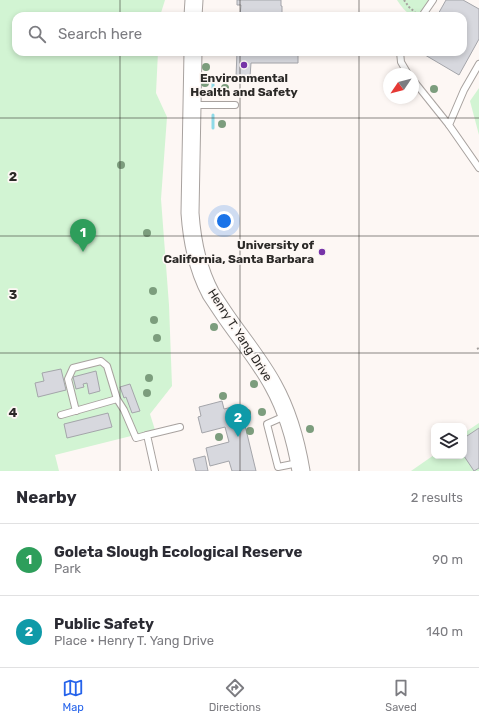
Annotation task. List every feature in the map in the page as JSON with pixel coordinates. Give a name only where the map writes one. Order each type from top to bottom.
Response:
[{"type":"street","points":[[194,0],[194,12]]},
{"type":"street","name":"Henry T. Yang Drive","points":[[193,56],[190,213],[191,233],[197,261],[212,295],[273,385],[288,416],[294,434],[300,467]]},
{"type":"lane","points":[[425,12],[433,0]]},
{"type":"lane","points":[[400,56],[401,62],[404,68]]},
{"type":"lane","points":[[449,125],[464,90],[479,64]]},
{"type":"lane","points":[[419,88],[449,125],[479,168]]},
{"type":"lane","points":[[191,105],[236,106]]},
{"type":"lane","points":[[76,411],[68,379],[73,368],[101,361],[107,366],[117,399],[124,410],[136,438],[180,427]]},
{"type":"lane","points":[[61,415],[117,399]]},
{"type":"lane","points":[[288,416],[267,424],[278,467],[300,467]]},
{"type":"lane","points":[[146,435],[154,471]]},
{"type":"path","points":[[404,0],[415,12]]},
{"type":"green space","points":[[0,0],[165,0],[161,12],[12,12],[12,56],[158,56],[156,93],[167,117],[161,199],[169,305],[172,386],[150,414],[155,430],[55,455],[59,471],[0,471]]},
{"type":"green space","points":[[397,0],[431,0],[422,12],[408,12]]},
{"type":"green space","points":[[479,88],[479,135],[470,101]]},
{"type":"green space","points":[[479,423],[479,471],[411,471],[431,457],[431,459],[467,459],[467,431]]},
{"type":"building","points":[[237,0],[281,0],[282,12],[240,12],[241,5],[237,5]]},
{"type":"building","points":[[446,0],[463,0],[479,9],[479,39],[459,75],[427,56],[467,56],[467,12],[439,12]]},
{"type":"building","name":"Environmental Health and Safety","points":[[237,56],[298,56],[298,63],[251,63],[250,77],[236,77]]},
{"type":"building","points":[[61,369],[66,390],[38,397],[35,383],[44,381],[42,373]]},
{"type":"building","points":[[96,371],[100,391],[89,394],[87,383],[83,384],[84,387],[76,389],[73,377]]},
{"type":"building","points":[[130,384],[140,411],[132,413],[126,397],[124,398],[120,387]]},
{"type":"building","points":[[222,401],[224,409],[240,405],[256,471],[232,471],[229,461],[210,466],[206,448],[229,442],[225,427],[202,433],[198,417],[201,416],[199,407]]},
{"type":"building","points":[[108,413],[112,427],[67,438],[64,424]]},
{"type":"building","points":[[479,428],[479,468],[474,471],[466,459],[467,436]]},
{"type":"building","points":[[205,456],[208,471],[196,471],[193,459]]},
{"type":"waterway","points":[[213,78],[213,90]]},
{"type":"waterway","points":[[213,115],[213,128]]},
{"type":"place","name":"Environmental Health and Safety","points":[[244,65]]},
{"type":"place","name":"Goleta Slough Ecological Reserve","points":[[83,252]]},
{"type":"place","name":"University of California, Santa Barbara","points":[[322,252]]},
{"type":"place","name":"Public Safety","points":[[238,437]]}]
